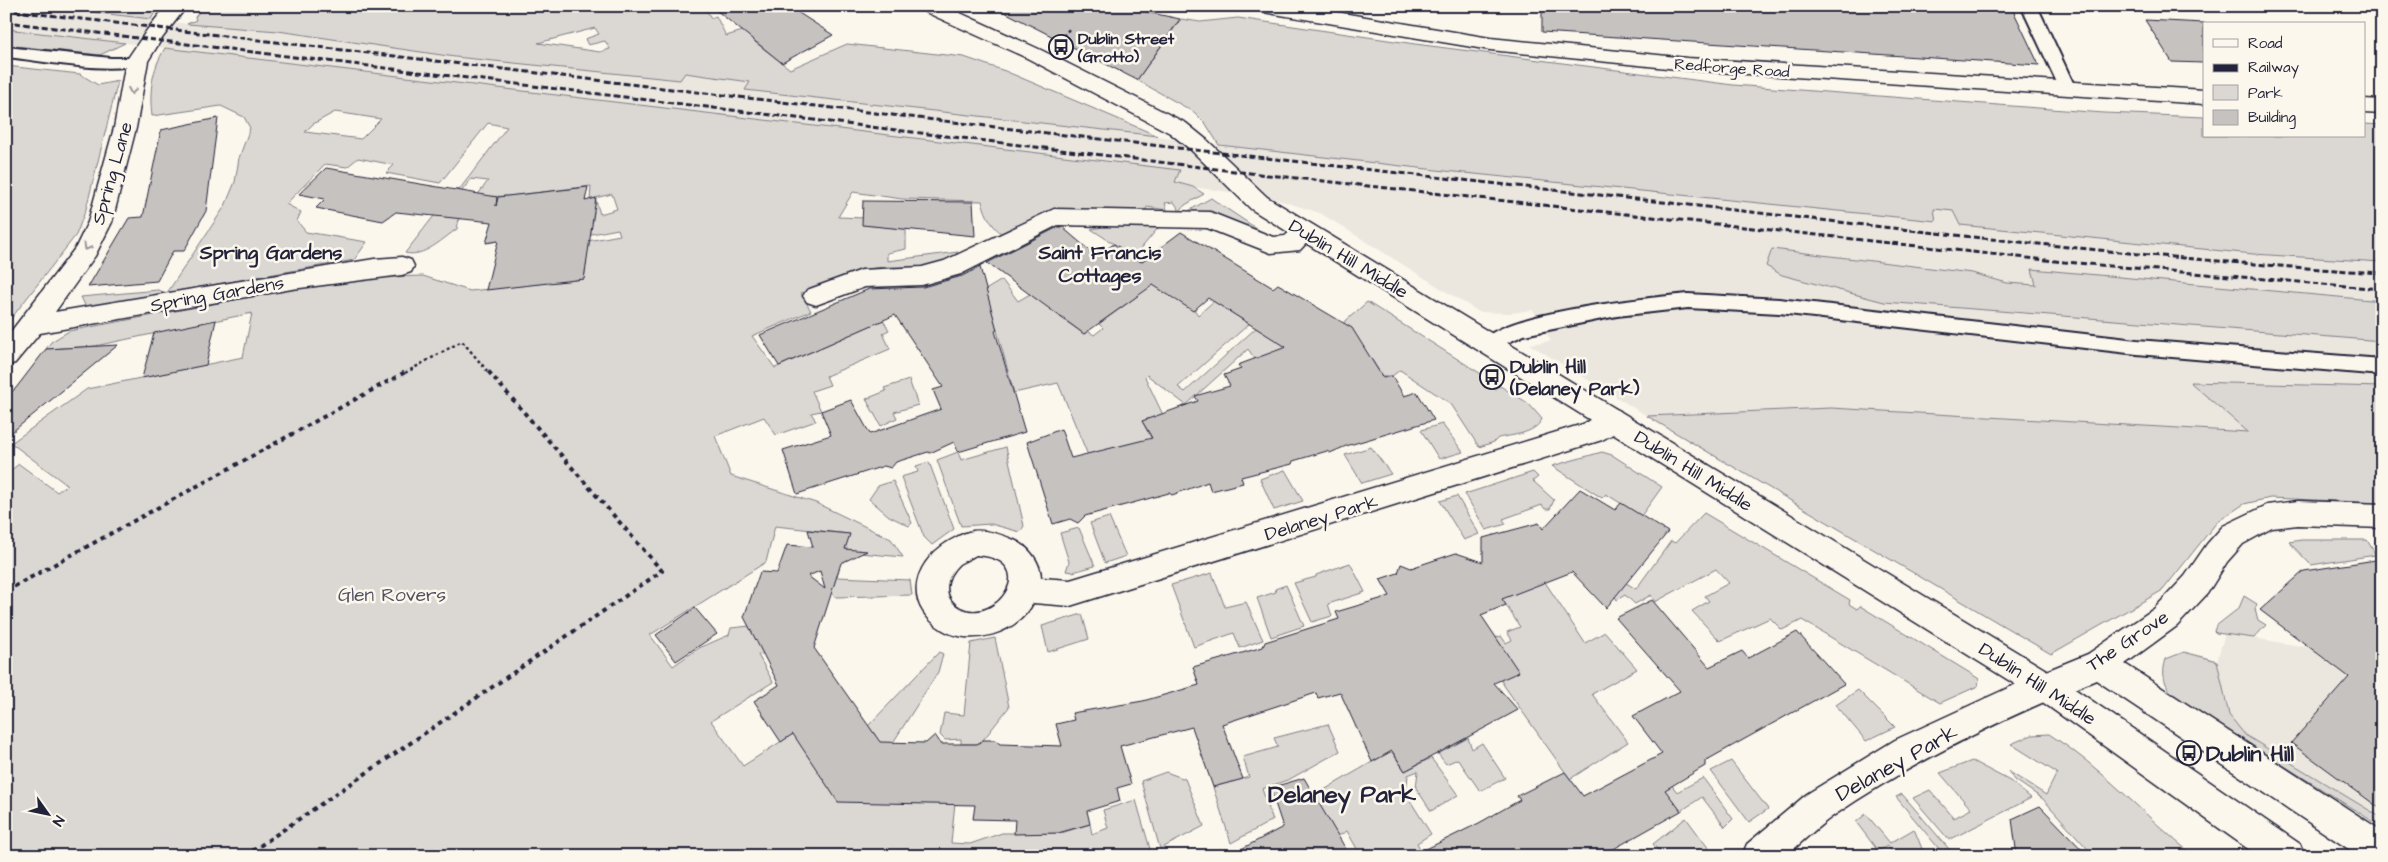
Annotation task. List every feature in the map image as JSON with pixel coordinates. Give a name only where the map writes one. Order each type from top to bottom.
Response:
[{"type":"street","name":"Spring Lane","points":[[6,356],[32,326],[86,250],[100,222],[125,128],[137,61],[154,34],[177,6]]},
{"type":"street","name":"Dublin Hill Middle","points":[[928,6],[1101,87],[1178,128],[1193,138],[1239,186],[1259,203],[2045,686],[2288,856]]},
{"type":"street","name":"Redforge Road","points":[[1263,6],[1490,44],[1687,64],[2068,90],[2203,97]]},
{"type":"street","points":[[1389,27],[1396,6]]},
{"type":"street","points":[[2366,106],[2382,106]]},
{"type":"street","points":[[816,296],[862,279],[891,276],[922,276],[952,268],[1054,217],[1198,218],[1220,223],[1271,245],[1291,244],[1305,232]]},
{"type":"street","name":"Spring Gardens","points":[[32,326],[292,280],[374,268],[402,266]]},
{"type":"street","name":"Delaney Park","points":[[1025,590],[1070,593],[1517,457],[1592,432],[1603,426],[1610,418]]},
{"type":"street","name":"The Grove","points":[[2045,686],[2099,664],[2166,617],[2196,585],[2216,552],[2233,535],[2267,517],[2298,513],[2382,516]]},
{"type":"street","points":[[2099,664],[2382,851]]},
{"type":"street","name":"Delaney Park","points":[[1759,856],[1819,806],[1907,751],[2045,686]]},
{"type":"lane","points":[[2029,6],[2068,90]]},
{"type":"lane","points":[[6,52],[112,63],[137,61]]},
{"type":"lane","points":[[1490,344],[1503,334],[1520,328],[1617,309],[1688,301],[1779,306],[2137,347],[2382,367]]},
{"type":"path","points":[[1061,39],[1070,26]]},
{"type":"path","points":[[6,591],[462,341],[662,571],[245,856]]},
{"type":"shaded area","points":[[6,6],[159,6],[152,19],[187,24],[215,12],[536,43],[600,52],[764,49],[790,69],[847,44],[964,57],[1005,71],[1158,136],[1227,146],[1273,128],[2382,220],[2382,490],[1726,464],[1529,344],[1551,341],[1533,310],[1510,313],[1479,312],[1320,213],[1272,198],[1193,187],[1154,197],[1049,194],[973,202],[643,149],[155,65],[165,48],[125,43],[105,53],[6,42]]},
{"type":"shaded area","points":[[2225,633],[2335,652],[2382,694],[2382,818],[2245,735],[2229,716],[2217,661]]},
{"type":"green space","points":[[39,6],[159,6],[151,19]]},
{"type":"green space","points":[[204,6],[704,6],[711,18],[716,16],[726,36],[756,27],[755,42],[790,69],[847,44],[964,57],[1005,71],[1158,136],[745,90],[750,82],[685,73],[680,80],[455,57],[278,31],[187,24],[196,20],[195,17]],"holes":[[[595,28],[599,34],[585,39],[588,45],[605,41],[610,49],[600,52],[538,43]]]},
{"type":"green space","points":[[1238,18],[1415,44],[1733,85],[2104,113],[2203,117],[2203,138],[2366,138],[2366,124],[2382,125],[2382,262],[2253,254],[1960,225],[1953,211],[1934,209],[1936,221],[1445,171],[1219,145],[1206,124],[1194,112],[1137,80],[1181,19],[1200,22]]},
{"type":"green space","points":[[6,29],[125,43],[100,55],[6,45]]},
{"type":"green space","name":"Glen Rovers","points":[[165,48],[1180,170],[1175,182],[1193,187],[1204,194],[1185,205],[1180,211],[1174,202],[1165,203],[1167,210],[1147,207],[1144,213],[1063,210],[1003,235],[989,220],[982,201],[902,199],[853,192],[838,217],[865,218],[865,225],[906,229],[906,249],[887,253],[887,261],[958,252],[952,258],[934,265],[863,270],[801,293],[811,311],[752,336],[775,368],[883,320],[889,330],[883,333],[890,349],[826,376],[830,385],[812,391],[821,411],[811,413],[816,421],[776,435],[764,417],[715,436],[731,476],[816,503],[891,539],[903,557],[849,552],[845,548],[849,534],[775,526],[766,562],[650,635],[673,666],[699,648],[729,635],[731,628],[769,624],[806,643],[758,655],[773,682],[711,721],[743,766],[819,717],[865,744],[876,736],[868,726],[939,652],[943,654],[938,672],[857,799],[957,782],[951,843],[970,844],[1002,833],[1061,833],[1090,824],[1092,834],[1108,828],[1103,810],[1136,800],[1152,856],[6,856],[6,474],[19,464],[57,492],[67,485],[11,443],[87,389],[243,357],[252,313],[95,346],[46,349],[51,342],[69,331],[314,285],[389,277],[423,276],[470,291],[584,279],[587,261],[569,263],[550,248],[620,235],[618,229],[549,242],[589,215],[591,186],[509,196],[476,197],[488,181],[471,179],[443,216],[459,218],[457,229],[426,250],[412,254],[405,253],[455,189],[459,190],[507,127],[488,123],[440,183],[386,173],[394,165],[358,158],[347,167],[325,164],[286,204],[301,212],[297,221],[306,232],[367,242],[354,260],[167,293],[225,206],[235,182],[239,158],[250,128],[244,117],[221,106],[152,116],[152,80]],"holes":[[[335,112],[381,119],[361,139],[305,132],[313,124]],[[612,194],[617,209],[600,214],[595,198]]]},
{"type":"green space","points":[[6,66],[80,74],[98,85],[118,81],[86,209],[76,235],[6,325]]},
{"type":"green space","points":[[1211,198],[1218,203],[1274,240],[1185,213]]},
{"type":"green space","points":[[1138,221],[1163,222],[1134,257],[1091,229]]},
{"type":"green space","points":[[1772,249],[1972,273],[2007,283],[2036,285],[2032,269],[2382,301],[2382,341],[1884,302],[1782,275],[1766,266]]},
{"type":"green space","points":[[1155,252],[1198,315],[1214,301],[1249,324],[1178,387],[1185,392],[1256,328],[1265,333],[1299,334],[1285,346],[1304,358],[1255,359],[1248,349],[1186,405],[1147,375],[1145,377],[1163,415],[1142,421],[1154,443],[1092,465],[1058,383],[1014,393],[990,305],[938,285],[956,275],[977,295],[1002,280],[1018,301],[1099,254],[1127,270]],"holes":[[[1136,297],[1099,324],[1103,328],[1094,335],[1088,331],[1084,334],[1060,317]]]},
{"type":"green space","points":[[158,290],[167,293],[86,307],[81,297]]},
{"type":"green space","points":[[1367,302],[1486,377],[1483,382],[1496,389],[1500,386],[1528,403],[1542,419],[1539,424],[1529,431],[1498,438],[1494,442],[1479,447],[1451,404],[1400,370],[1392,376],[1382,376],[1372,360],[1340,326]]},
{"type":"green space","points":[[909,380],[918,405],[894,412],[897,418],[881,426],[866,399],[886,391],[884,388]]},
{"type":"green space","points":[[2190,382],[2382,387],[2382,503],[2270,498],[2244,504],[2217,522],[2163,590],[2051,654],[1647,416],[1831,408],[2248,432]]},
{"type":"green space","points":[[1442,424],[1463,452],[1439,459],[1421,430]]},
{"type":"green space","points":[[1006,447],[1024,526],[1020,532],[991,524],[961,526],[937,460],[958,452],[961,460]]},
{"type":"green space","points":[[1371,447],[1391,474],[1362,483],[1345,455]]},
{"type":"green space","points":[[1602,452],[1612,455],[1662,487],[1641,516],[1606,494],[1602,498],[1552,466]]},
{"type":"green space","points":[[929,462],[954,529],[932,545],[924,537],[901,477],[918,472],[916,466]]},
{"type":"green space","points":[[1285,470],[1303,501],[1274,510],[1260,479]]},
{"type":"green space","points":[[1533,472],[1538,477],[1533,481],[1554,500],[1550,509],[1545,509],[1542,505],[1503,519],[1506,524],[1486,530],[1465,494]]},
{"type":"green space","points":[[893,481],[912,523],[909,526],[889,516],[869,499],[878,486]]},
{"type":"green space","points":[[1457,496],[1479,534],[1464,540],[1440,501]]},
{"type":"green space","points":[[1704,513],[1850,600],[1849,604],[1857,609],[1860,606],[1970,673],[1979,679],[1978,686],[1940,703],[1802,620],[1782,630],[1770,618],[1720,641],[1692,611],[1709,601],[1705,596],[1729,583],[1716,569],[1655,602],[1651,595],[1635,604],[1625,595],[1617,600],[1595,564],[1636,589],[1671,541],[1675,543]]},
{"type":"green space","points":[[1109,517],[1126,556],[1105,563],[1090,523]]},
{"type":"green space","points":[[1079,528],[1095,566],[1073,572],[1066,571],[1069,562],[1060,533]]},
{"type":"green space","points":[[2301,540],[2367,540],[2376,555],[2311,565],[2289,542]]},
{"type":"green space","points":[[1350,563],[1365,592],[1328,604],[1332,616],[1312,622],[1294,583],[1316,577],[1316,575]]},
{"type":"green space","points":[[1212,573],[1225,607],[1246,602],[1263,640],[1240,648],[1234,633],[1194,647],[1171,585]]},
{"type":"green space","points":[[1539,573],[1585,643],[1605,632],[1637,669],[1592,694],[1628,742],[1570,779],[1505,687],[1479,644],[1501,636],[1506,643],[1512,640],[1507,632],[1520,627],[1497,591]]},
{"type":"green space","points":[[836,577],[910,580],[912,595],[836,597],[831,593]]},
{"type":"green space","points":[[1286,585],[1304,626],[1271,637],[1257,598],[1276,592],[1275,589]]},
{"type":"green space","points":[[2244,596],[2257,604],[2255,609],[2258,620],[2266,625],[2254,638],[2216,633],[2214,631],[2216,626],[2239,608]]},
{"type":"green space","points":[[1082,614],[1089,639],[1048,652],[1042,626]]},
{"type":"green space","points":[[995,638],[1009,707],[984,739],[977,744],[961,744],[961,739],[945,740],[940,735],[944,713],[964,715],[971,643]]},
{"type":"green space","points":[[2184,652],[2217,661],[2229,715],[2245,735],[2382,818],[2382,827],[2174,697],[2164,679],[2164,665],[2166,659]]},
{"type":"green space","points":[[1858,690],[1895,727],[1866,741],[1836,705]]},
{"type":"green space","points":[[1328,724],[1340,751],[1290,779],[1262,789],[1273,820],[1231,843],[1213,787],[1249,777],[1243,757],[1278,747],[1274,738]]},
{"type":"green space","points":[[2049,734],[2069,747],[2105,777],[2194,856],[2094,856],[2043,799],[2015,780],[2008,771],[2046,795],[2057,773],[2011,744],[2032,735]]},
{"type":"green space","points":[[1468,738],[1472,749],[1482,743],[1505,778],[1480,791],[1458,759],[1446,764],[1438,754]]},
{"type":"green space","points":[[1391,751],[1405,771],[1431,758],[1458,795],[1431,811],[1416,788],[1418,771],[1408,775],[1406,794],[1431,834],[1417,843],[1424,856],[1361,856],[1347,831],[1316,849],[1300,804]]},
{"type":"green space","points":[[1731,761],[1768,809],[1749,822],[1711,771]]},
{"type":"green space","points":[[1972,761],[2010,781],[2031,798],[1949,840],[1913,798],[1930,790],[1954,818],[1971,809],[1940,773]]},
{"type":"green space","points":[[1166,772],[1185,779],[1204,826],[1160,849],[1141,781]]},
{"type":"green space","points":[[1663,774],[1677,792],[1703,778],[1733,819],[1725,827],[1702,797],[1681,811],[1655,778]]},
{"type":"green space","points":[[1902,794],[1955,856],[1945,856],[1896,797]]},
{"type":"green space","points":[[1866,814],[1890,843],[1914,829],[1925,856],[1895,856],[1887,846],[1878,851],[1856,822]]},
{"type":"green space","points":[[1686,818],[1712,853],[1709,856],[1663,856],[1653,844]]},
{"type":"building","points":[[711,6],[788,6],[833,35],[782,63]]},
{"type":"building","points":[[993,6],[1118,6],[1180,19],[1137,80]]},
{"type":"building","points":[[1542,6],[2011,6],[2039,65],[1542,32]]},
{"type":"building","points":[[2145,20],[2203,23],[2203,63],[2172,62]]},
{"type":"building","points":[[218,118],[206,211],[184,251],[173,251],[157,281],[88,287],[129,218],[143,217],[161,130]]},
{"type":"building","points":[[326,168],[497,197],[496,206],[498,197],[588,187],[585,201],[596,198],[584,279],[486,290],[498,241],[486,243],[492,222],[396,212],[383,221],[316,208],[325,199],[299,194]]},
{"type":"building","points":[[863,201],[973,202],[975,236],[862,225]]},
{"type":"building","points":[[1058,227],[1062,227],[1096,256],[1114,244],[1141,262],[1181,232],[1273,288],[1278,284],[1352,328],[1383,378],[1392,376],[1404,396],[1417,392],[1434,420],[1346,446],[1330,453],[1327,451],[1293,461],[1292,464],[1241,477],[1243,483],[1211,491],[1208,482],[1172,495],[1169,493],[1085,516],[1078,523],[1070,519],[1053,524],[1027,442],[1061,429],[1071,458],[1152,438],[1142,421],[1198,401],[1195,396],[1230,386],[1224,375],[1241,369],[1238,365],[1286,347],[1208,298],[1193,311],[1153,285],[1084,334],[987,263]]},
{"type":"building","points":[[980,267],[997,330],[995,331],[1025,432],[958,452],[954,442],[930,453],[896,462],[891,468],[884,466],[797,494],[783,450],[831,435],[821,411],[851,400],[870,434],[941,409],[933,390],[943,387],[895,315],[779,366],[760,335],[869,289],[923,287],[962,276]]},
{"type":"building","points":[[216,320],[206,365],[142,378],[154,333]]},
{"type":"building","points":[[118,345],[6,437],[6,397],[16,388],[46,349]]},
{"type":"building","points":[[1580,489],[1615,510],[1621,503],[1668,532],[1606,608],[1572,572],[1502,599],[1506,605],[1481,615],[1519,672],[1494,683],[1518,710],[1405,771],[1392,751],[1372,762],[1340,692],[1318,698],[1316,693],[1222,724],[1243,779],[1213,787],[1192,727],[1120,746],[1131,784],[1117,788],[1120,801],[1087,811],[1090,824],[1058,833],[1014,834],[1015,820],[973,819],[975,805],[838,802],[793,734],[781,742],[754,701],[779,685],[744,617],[760,572],[777,573],[787,545],[813,547],[808,530],[850,534],[845,549],[867,551],[841,563],[814,648],[880,742],[926,743],[935,735],[941,744],[977,744],[983,740],[995,740],[1000,744],[1062,746],[1056,724],[1074,720],[1072,713],[1143,701],[1199,685],[1193,667],[1263,647],[1265,642],[1339,619],[1336,612],[1390,596],[1380,579],[1398,573],[1401,564],[1411,568],[1456,553],[1483,562],[1483,538],[1539,523],[1543,529]],"holes":[[[820,571],[825,589],[808,576]]]},
{"type":"building","points":[[2382,559],[2382,810],[2291,743],[2349,677],[2260,610],[2304,571]]},
{"type":"building","points":[[1652,600],[1709,667],[1742,651],[1748,658],[1797,632],[1844,684],[1705,761],[1705,766],[1665,790],[1681,811],[1601,856],[1412,856],[1479,823],[1520,800],[1517,796],[1565,772],[1583,796],[1662,754],[1633,716],[1680,691],[1616,618]]},
{"type":"building","points":[[695,608],[717,634],[676,661],[656,635]]},
{"type":"building","points":[[1304,778],[1350,856],[1228,856],[1283,827],[1270,788]]},
{"type":"building","points":[[2040,806],[2088,856],[2017,856],[2012,819]]},
{"type":"railway","points":[[6,10],[990,126],[1881,227],[2181,258],[2382,273]]},
{"type":"railway","points":[[6,22],[1250,173],[2064,262],[2382,289]]},
{"type":"place","name":"Dublin Street (Grotto)","points":[[1061,47]]},
{"type":"place","name":"Dublin Hill (Delaney Park)","points":[[1492,377]]},
{"type":"place","name":"Dublin Hill","points":[[2189,753]]},
{"type":"district","name":"Spring Gardens","points":[[271,252]]},
{"type":"district","name":"Saint Francis Cottages","points":[[1100,264]]},
{"type":"district","name":"Delaney Park","points":[[1342,794]]}]
